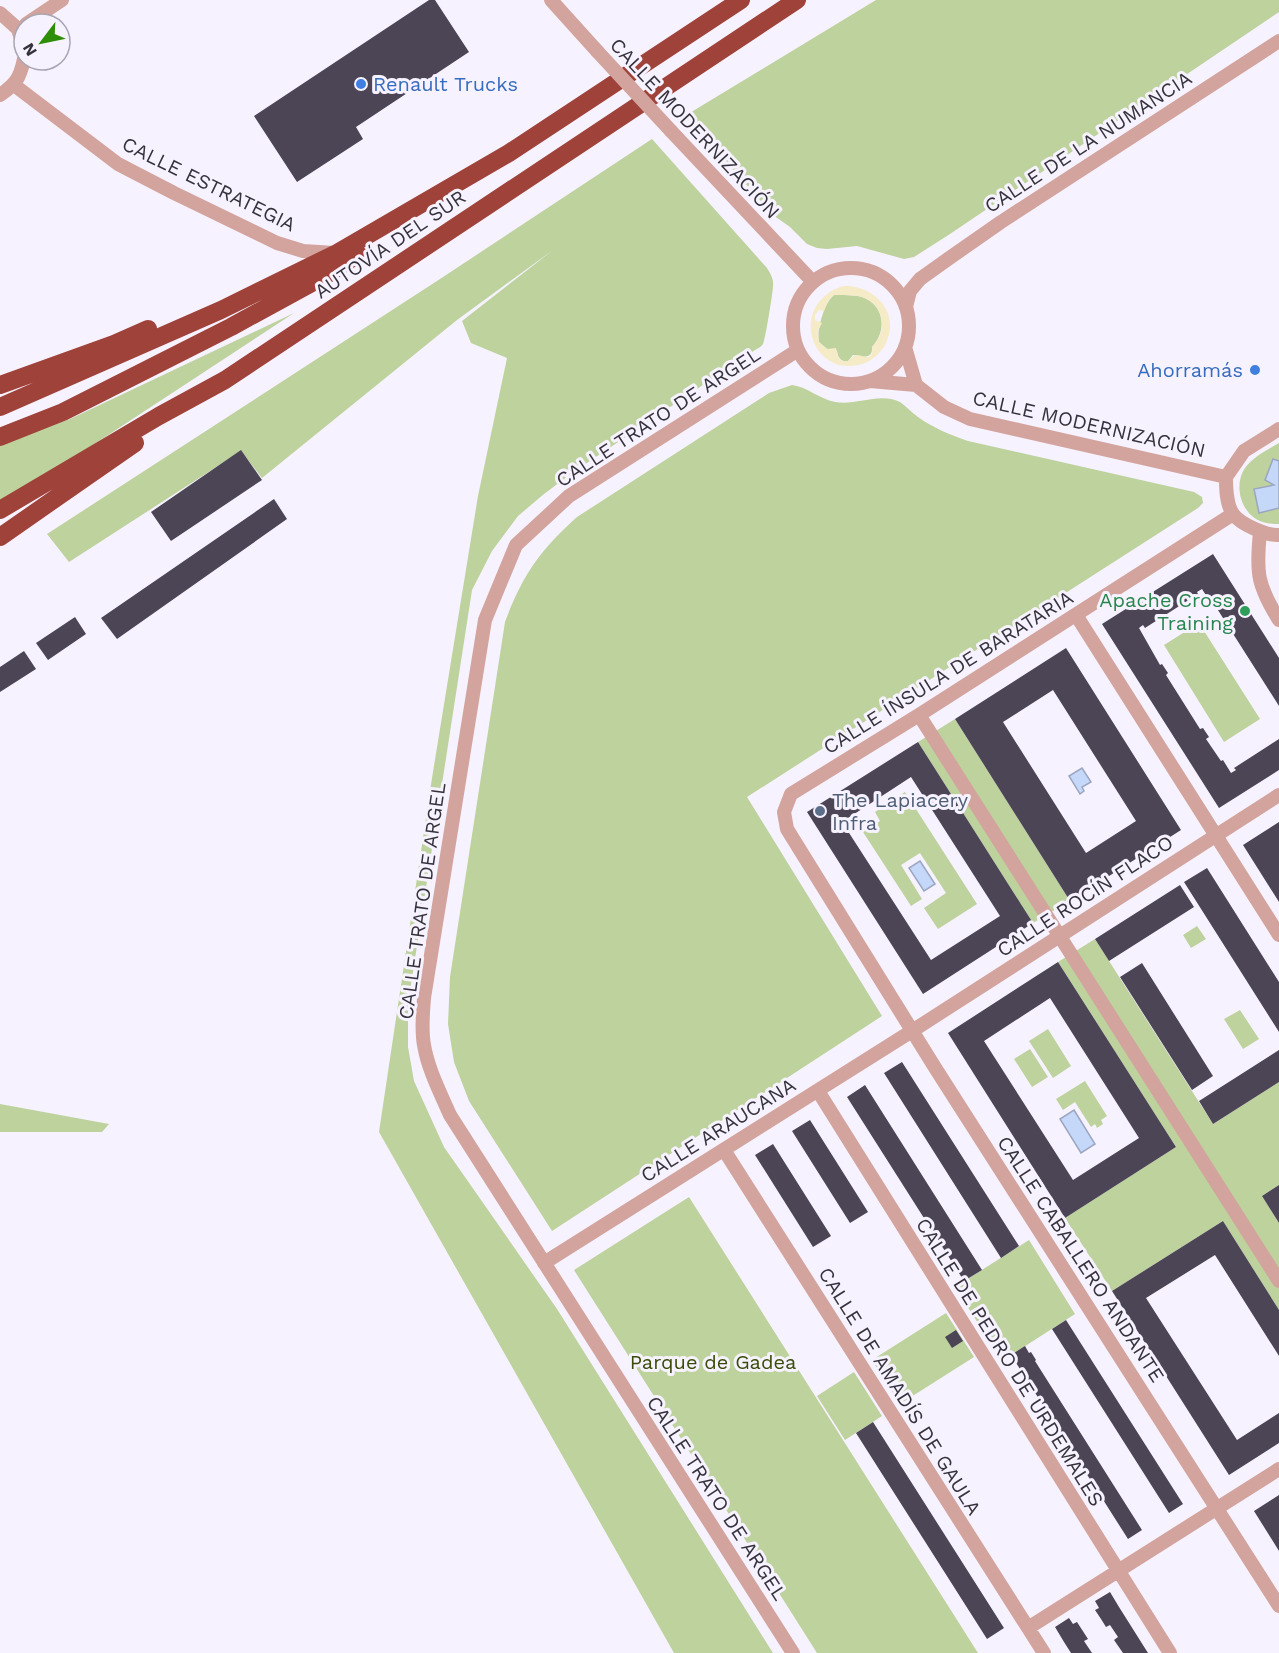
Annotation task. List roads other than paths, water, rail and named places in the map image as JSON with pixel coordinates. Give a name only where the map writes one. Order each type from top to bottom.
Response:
[{"type":"highway","name":"AUTOVÍA DEL SUR","points":[[0,407],[221,310],[337,253],[509,153],[741,0]]},
{"type":"highway","name":"AUTOVÍA DEL SUR","points":[[0,510],[159,416],[225,380],[797,0]]},
{"type":"highway","points":[[0,437],[63,412],[231,327],[318,279],[509,153]]},
{"type":"highway","points":[[0,385],[114,344],[242,288],[287,278]]},
{"type":"highway","points":[[0,537],[225,380]]},
{"type":"highway","points":[[0,528],[76,485]]},
{"type":"street","points":[[44,12],[62,0]]},
{"type":"street","name":"CALLE MODERNIZACIÓN","points":[[551,0],[670,131],[813,282]]},
{"type":"street","name":"CALLE DE LA NUMANCIA","points":[[906,307],[910,291],[920,279],[1001,222],[1279,41]]},
{"type":"street","points":[[0,95],[14,85],[20,72]]},
{"type":"street","name":"CALLE ESTRATEGIA","points":[[14,85],[118,164],[277,243],[303,251],[337,253]]},
{"type":"street","points":[[870,381],[891,368],[905,347],[909,327],[906,307],[899,293],[875,273],[859,268],[843,268],[827,273],[813,282],[801,296],[794,313],[793,332],[798,350],[807,364],[820,375],[836,382],[853,384],[870,381],[916,385],[905,347]]},
{"type":"street","name":"CALLE DE LA NUMANCIA","points":[[888,282],[920,279]]},
{"type":"street","name":"CALLE TRATO DE ARGEL","points":[[793,1653],[450,1115],[433,1078],[423,1044],[424,998],[485,620],[516,544],[569,496],[798,350]]},
{"type":"street","name":"CALLE MODERNIZACIÓN","points":[[916,385],[944,407],[970,419],[1226,477]]},
{"type":"street","points":[[1279,429],[1244,451],[1226,477],[1227,498],[1233,514],[1260,532],[1279,535]]},
{"type":"street","name":"CALLE ÍNSULA DE BARATARIA","points":[[784,812],[791,794],[1233,514]]},
{"type":"street","points":[[1260,532],[1257,556],[1262,590],[1279,620]]},
{"type":"street","points":[[1076,615],[1279,935]]},
{"type":"street","points":[[919,715],[1279,1281]]},
{"type":"street","name":"CALLE ROCÍN FLACO","points":[[912,1031],[1279,795]]},
{"type":"street","name":"CALLE CABALLERO ANDANTE","points":[[784,812],[787,830],[912,1031],[1279,1606]]},
{"type":"street","name":"CALLE ARAUCANA","points":[[544,1263],[912,1031]]},
{"type":"street","name":"CALLE DE PEDRO DE URDEMALES","points":[[818,1091],[1170,1653]]},
{"type":"street","name":"CALLE DE AMADÍS DE GAULA","points":[[724,1150],[1044,1653]]},
{"type":"street","points":[[1028,1628],[1279,1469]]},
{"type":"water","points":[[1273,459],[1279,461],[1279,508],[1259,513],[1254,489],[1274,485],[1265,480]]},
{"type":"water","points":[[1082,768],[1091,782],[1082,787],[1084,791],[1080,794],[1069,776]]},
{"type":"water","points":[[920,861],[935,884],[924,891],[909,868]]},
{"type":"water","points":[[1074,1110],[1095,1144],[1081,1153],[1060,1119]]},
{"type":"place","name":"Renault Trucks","points":[[361,84]]},
{"type":"place","name":"Ahorramás","points":[[1255,370]]},
{"type":"place","name":"Apache Cross Training","points":[[1245,611]]},
{"type":"place","name":"The Lapiacery Infra","points":[[820,811]]},
{"type":"park label","name":"Parque de Gadea","points":[[713,1362]]}]
